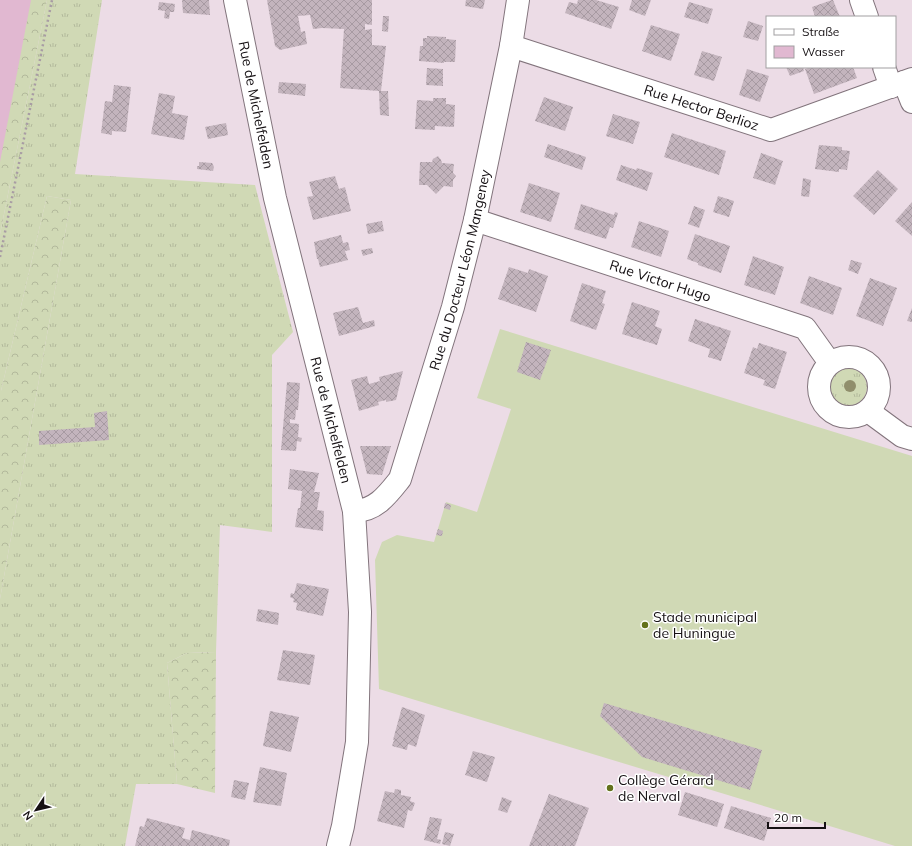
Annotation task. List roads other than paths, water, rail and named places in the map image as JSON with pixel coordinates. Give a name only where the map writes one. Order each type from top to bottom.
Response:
[{"type":"street","name":"Rue de Michelfelden","points":[[235,0],[275,198],[354,511],[360,612],[357,742],[343,826],[338,846]]},
{"type":"street","name":"Rue du Docteur Léon Mangeney","points":[[354,511],[362,511],[385,498],[400,479],[453,307],[475,220],[518,0]]},
{"type":"street","points":[[861,0],[867,16]]},
{"type":"street","name":"Rue Hector Berlioz","points":[[510,46],[771,130],[898,78],[912,102]]},
{"type":"street","name":"Rue Victor Hugo","points":[[475,220],[806,328],[830,363]]},
{"type":"street","points":[[844,356],[855,357],[872,367],[878,376],[879,387],[878,397],[868,411],[858,416],[846,417],[834,414],[825,406],[819,395],[818,384],[821,374],[826,366],[844,356]]},
{"type":"street","points":[[868,411],[902,436],[912,439]]},
{"type":"water","points":[[0,0],[31,0],[0,162]]},
{"type":"place","name":"Stade municipal de Huningue","points":[[645,625]]},
{"type":"place","name":"Collège Gérard de Nerval","points":[[610,788]]}]
